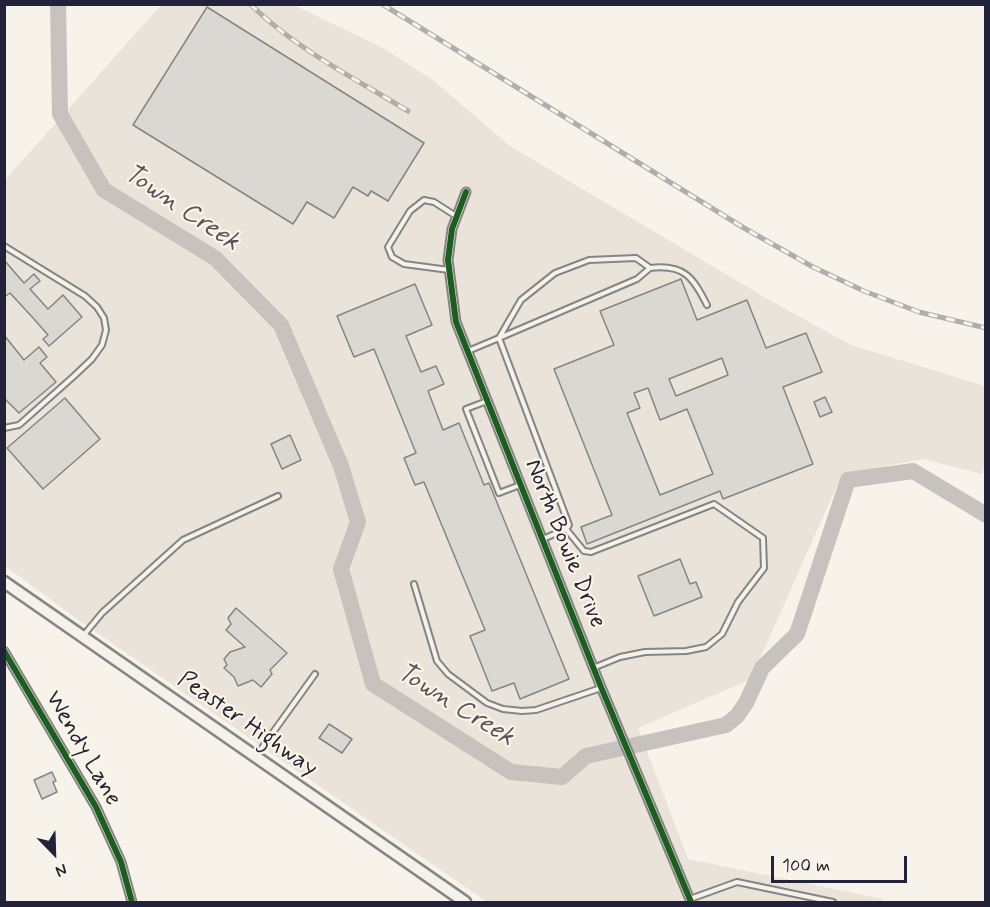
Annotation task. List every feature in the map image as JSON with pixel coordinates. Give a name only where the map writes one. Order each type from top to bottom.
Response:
[{"type":"main road","name":"Peaster Highway","points":[[4,582],[465,903]]},
{"type":"street","name":"North Bowie Drive","points":[[466,192],[456,216],[448,260],[456,322],[690,901]]},
{"type":"street","name":"Wendy Lane","points":[[4,651],[96,807],[121,862],[132,903]]},
{"type":"lane","points":[[449,270],[404,264],[392,257],[388,247],[410,211],[424,200],[434,202],[456,216]]},
{"type":"lane","points":[[4,246],[85,296],[97,307],[104,318],[106,330],[102,345],[92,359],[19,425],[4,428]]},
{"type":"lane","points":[[499,338],[521,300],[555,273],[589,260],[636,258],[650,268]]},
{"type":"lane","points":[[468,351],[637,279],[650,268],[663,266],[678,269],[689,275],[697,284],[707,305]]},
{"type":"lane","points":[[499,338],[569,525],[566,529],[542,539]]},
{"type":"lane","points":[[487,401],[466,409],[500,493],[521,485]]},
{"type":"lane","points":[[83,636],[102,612],[183,540],[278,496]]},
{"type":"lane","points":[[566,529],[584,551],[591,552],[714,504],[763,538],[764,568],[738,602],[722,634],[706,647],[686,651],[645,652],[621,657],[594,668]]},
{"type":"lane","points":[[414,584],[437,661],[447,674],[487,703],[503,709],[536,710],[602,687]]},
{"type":"lane","points":[[256,757],[315,674]]},
{"type":"lane","points":[[690,901],[737,882],[833,903]]},
{"type":"shaded area","points":[[161,5],[294,5],[383,48],[433,80],[510,146],[771,301],[851,345],[985,386],[986,456],[982,474],[923,459],[842,474],[751,679],[638,728],[688,859],[883,899],[882,902],[487,902],[77,619],[5,566],[5,180]]},
{"type":"building","points":[[207,7],[424,143],[388,201],[371,191],[368,196],[353,187],[334,218],[307,202],[293,224],[133,125]]},
{"type":"building","points":[[4,260],[24,283],[34,274],[40,281],[30,289],[48,309],[63,295],[82,317],[49,346],[43,339],[48,335],[34,319],[10,293],[4,297]]},
{"type":"building","points":[[681,279],[697,320],[747,300],[766,348],[806,333],[822,372],[783,387],[813,464],[723,499],[720,491],[587,544],[581,527],[612,515],[554,369],[614,345],[600,311]],"holes":[[[722,358],[728,375],[676,396],[669,379]],[[648,388],[660,420],[687,409],[713,474],[660,495],[627,413],[640,408],[634,393]]]},
{"type":"building","points":[[415,284],[432,325],[406,336],[421,372],[436,366],[444,384],[428,391],[443,430],[459,423],[484,485],[489,483],[569,679],[520,699],[514,683],[492,691],[470,636],[485,630],[424,482],[415,485],[404,458],[416,453],[374,349],[354,357],[337,316]]},
{"type":"building","points":[[4,335],[24,360],[39,347],[47,357],[40,363],[56,382],[19,413],[4,398]]},
{"type":"building","points":[[825,397],[832,412],[820,417],[814,402]]},
{"type":"building","points":[[65,398],[100,439],[43,489],[7,448]]},
{"type":"building","points":[[290,435],[301,460],[282,469],[271,444]]},
{"type":"building","points":[[680,559],[690,584],[696,582],[702,597],[654,616],[638,576]]},
{"type":"building","points":[[236,608],[287,653],[270,670],[272,674],[261,687],[253,680],[238,686],[234,677],[224,668],[227,665],[224,659],[230,652],[245,647],[226,630],[231,624],[228,618]]},
{"type":"building","points":[[329,724],[352,739],[342,753],[319,738]]},
{"type":"building","points":[[52,772],[57,792],[42,799],[34,780]]},
{"type":"waterway","name":"Town Creek","points":[[58,4],[60,114],[104,190],[215,258],[281,325],[341,466],[358,522],[341,569],[373,684],[511,772],[562,777],[586,756],[726,725],[737,716],[746,703],[762,668],[797,634],[848,480],[913,471],[986,515]]},
{"type":"railway","points":[[250,4],[306,49],[408,111]]},
{"type":"railway","points":[[382,4],[744,228],[813,267],[864,291],[919,312],[986,328]]},
{"type":"cycle path","points":[[466,192],[452,229],[448,260],[456,322],[601,687],[691,902]]},
{"type":"cycle path","points":[[4,651],[96,807],[121,862],[132,902]]}]
